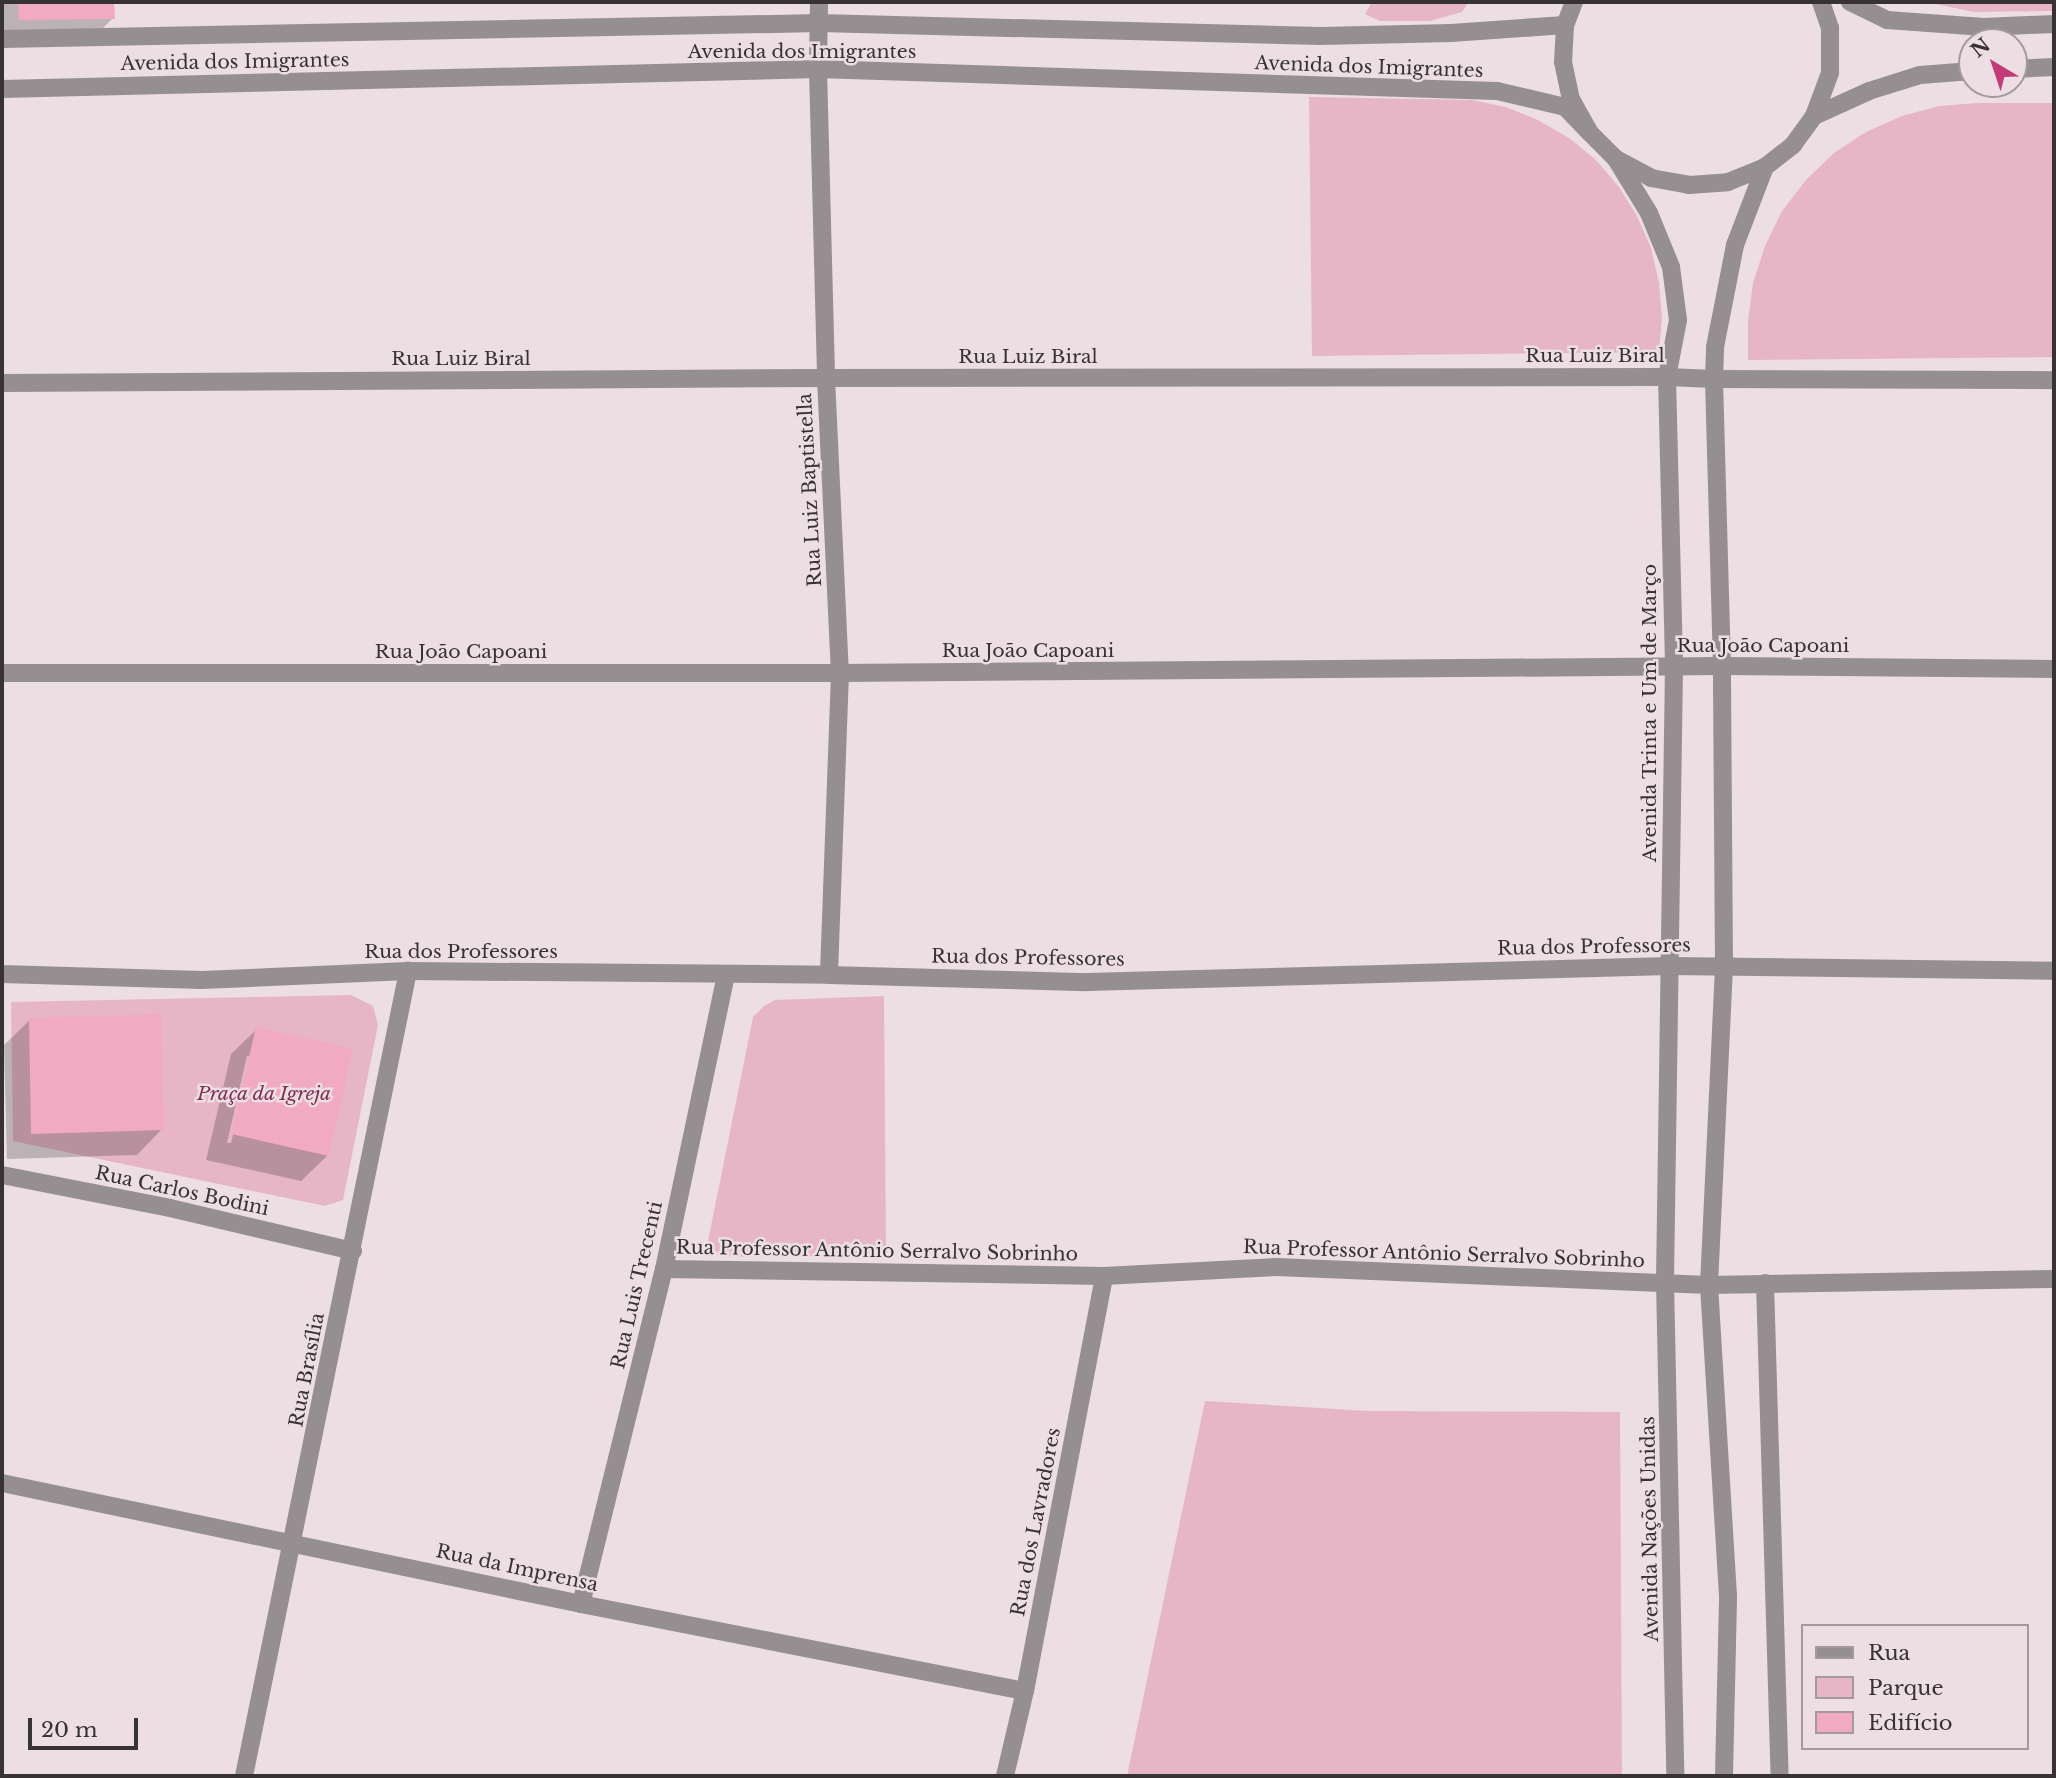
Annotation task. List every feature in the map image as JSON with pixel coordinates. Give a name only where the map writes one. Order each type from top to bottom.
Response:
[{"type":"street","name":"Rua Luiz Baptistella","points":[[819,2],[818,69],[826,378],[840,673],[829,975]]},
{"type":"street","points":[[1574,2],[1565,25],[1563,62],[1571,99],[1589,132]]},
{"type":"street","points":[[1616,159],[1651,178],[1689,185],[1728,182],[1765,167],[1793,145],[1814,116],[1830,74],[1830,28],[1821,2]]},
{"type":"street","points":[[1850,2],[1887,20],[1984,27],[2054,24]]},
{"type":"street","name":"Avenida dos Imigrantes","points":[[2,39],[820,23],[1321,36],[1451,33],[1565,25]]},
{"type":"street","points":[[2028,68],[2054,67]]},
{"type":"street","name":"Avenida dos Imigrantes","points":[[2,89],[818,69],[1497,92],[1565,107],[1616,159]]},
{"type":"street","points":[[1814,116],[1869,91],[1920,75],[1958,72]]},
{"type":"street","name":"Avenida Trinta e Um de Março","points":[[1616,159],[1649,213],[1671,267],[1678,320],[1667,377],[1674,667],[1665,1281]]},
{"type":"street","points":[[1724,1776],[1728,1596],[1709,1285],[1724,966],[1722,666],[1714,380],[1715,347],[1735,245],[1765,167]]},
{"type":"street","name":"Rua Luiz Biral","points":[[2,383],[826,378],[1667,377],[1714,380],[2054,380]]},
{"type":"street","name":"Rua João Capoani","points":[[2,673],[840,673],[1722,666],[2054,669]]},
{"type":"street","name":"Rua dos Professores","points":[[2,974],[202,980],[408,971],[829,975],[1087,982],[1669,966],[2054,971]]},
{"type":"street","name":"Rua Brasília","points":[[244,1776],[294,1542],[408,971]]},
{"type":"street","name":"Rua Luis Trecenti","points":[[581,1604],[664,1269],[726,975]]},
{"type":"street","name":"Rua Carlos Bodini","points":[[2,1175],[170,1208],[353,1251]]},
{"type":"street","name":"Rua Professor Antônio Serralvo Sobrinho","points":[[664,1269],[1104,1276],[1277,1267],[1665,1281],[1709,1285],[2054,1279]]},
{"type":"street","name":"Rua dos Lavradores","points":[[1005,1776],[1025,1691],[1104,1276]]},
{"type":"street","name":"Avenida Nações Unidas","points":[[1665,1281],[1675,1776]]},
{"type":"street","points":[[1765,1283],[1780,1776]]},
{"type":"street","name":"Rua da Imprensa","points":[[2,1483],[581,1604],[1025,1691]]},
{"type":"green space","points":[[1372,2],[1469,2],[1462,12],[1430,21],[1380,21],[1365,14]]},
{"type":"green space","points":[[1926,2],[2054,2],[2054,11],[1974,12]]},
{"type":"green space","points":[[1309,97],[1472,100],[1506,107],[1538,120],[1569,138],[1596,160],[1619,187],[1637,216],[1651,248],[1659,282],[1662,318],[1659,352],[1312,356]]},
{"type":"green space","points":[[2054,103],[2054,357],[1748,360],[1748,321],[1753,283],[1765,246],[1782,211],[1806,180],[1834,153],[1866,132],[1902,116],[1939,106]]},
{"type":"green space","name":"Praça da Igreja","points":[[351,995],[373,1006],[378,1025],[343,1200],[325,1206],[13,1141],[11,1002]]},
{"type":"green space","points":[[884,996],[886,1255],[725,1257],[712,1252],[708,1241],[753,1017],[775,1000]]},
{"type":"green space","points":[[1205,1401],[1368,1411],[1620,1412],[1622,1776],[1127,1776]]},
{"type":"building","points":[[18,2],[114,2],[115,19],[19,20]]},
{"type":"building","points":[[161,1014],[164,1130],[31,1134],[29,1018]]},
{"type":"building","points":[[256,1027],[353,1049],[329,1156],[231,1134]]}]
